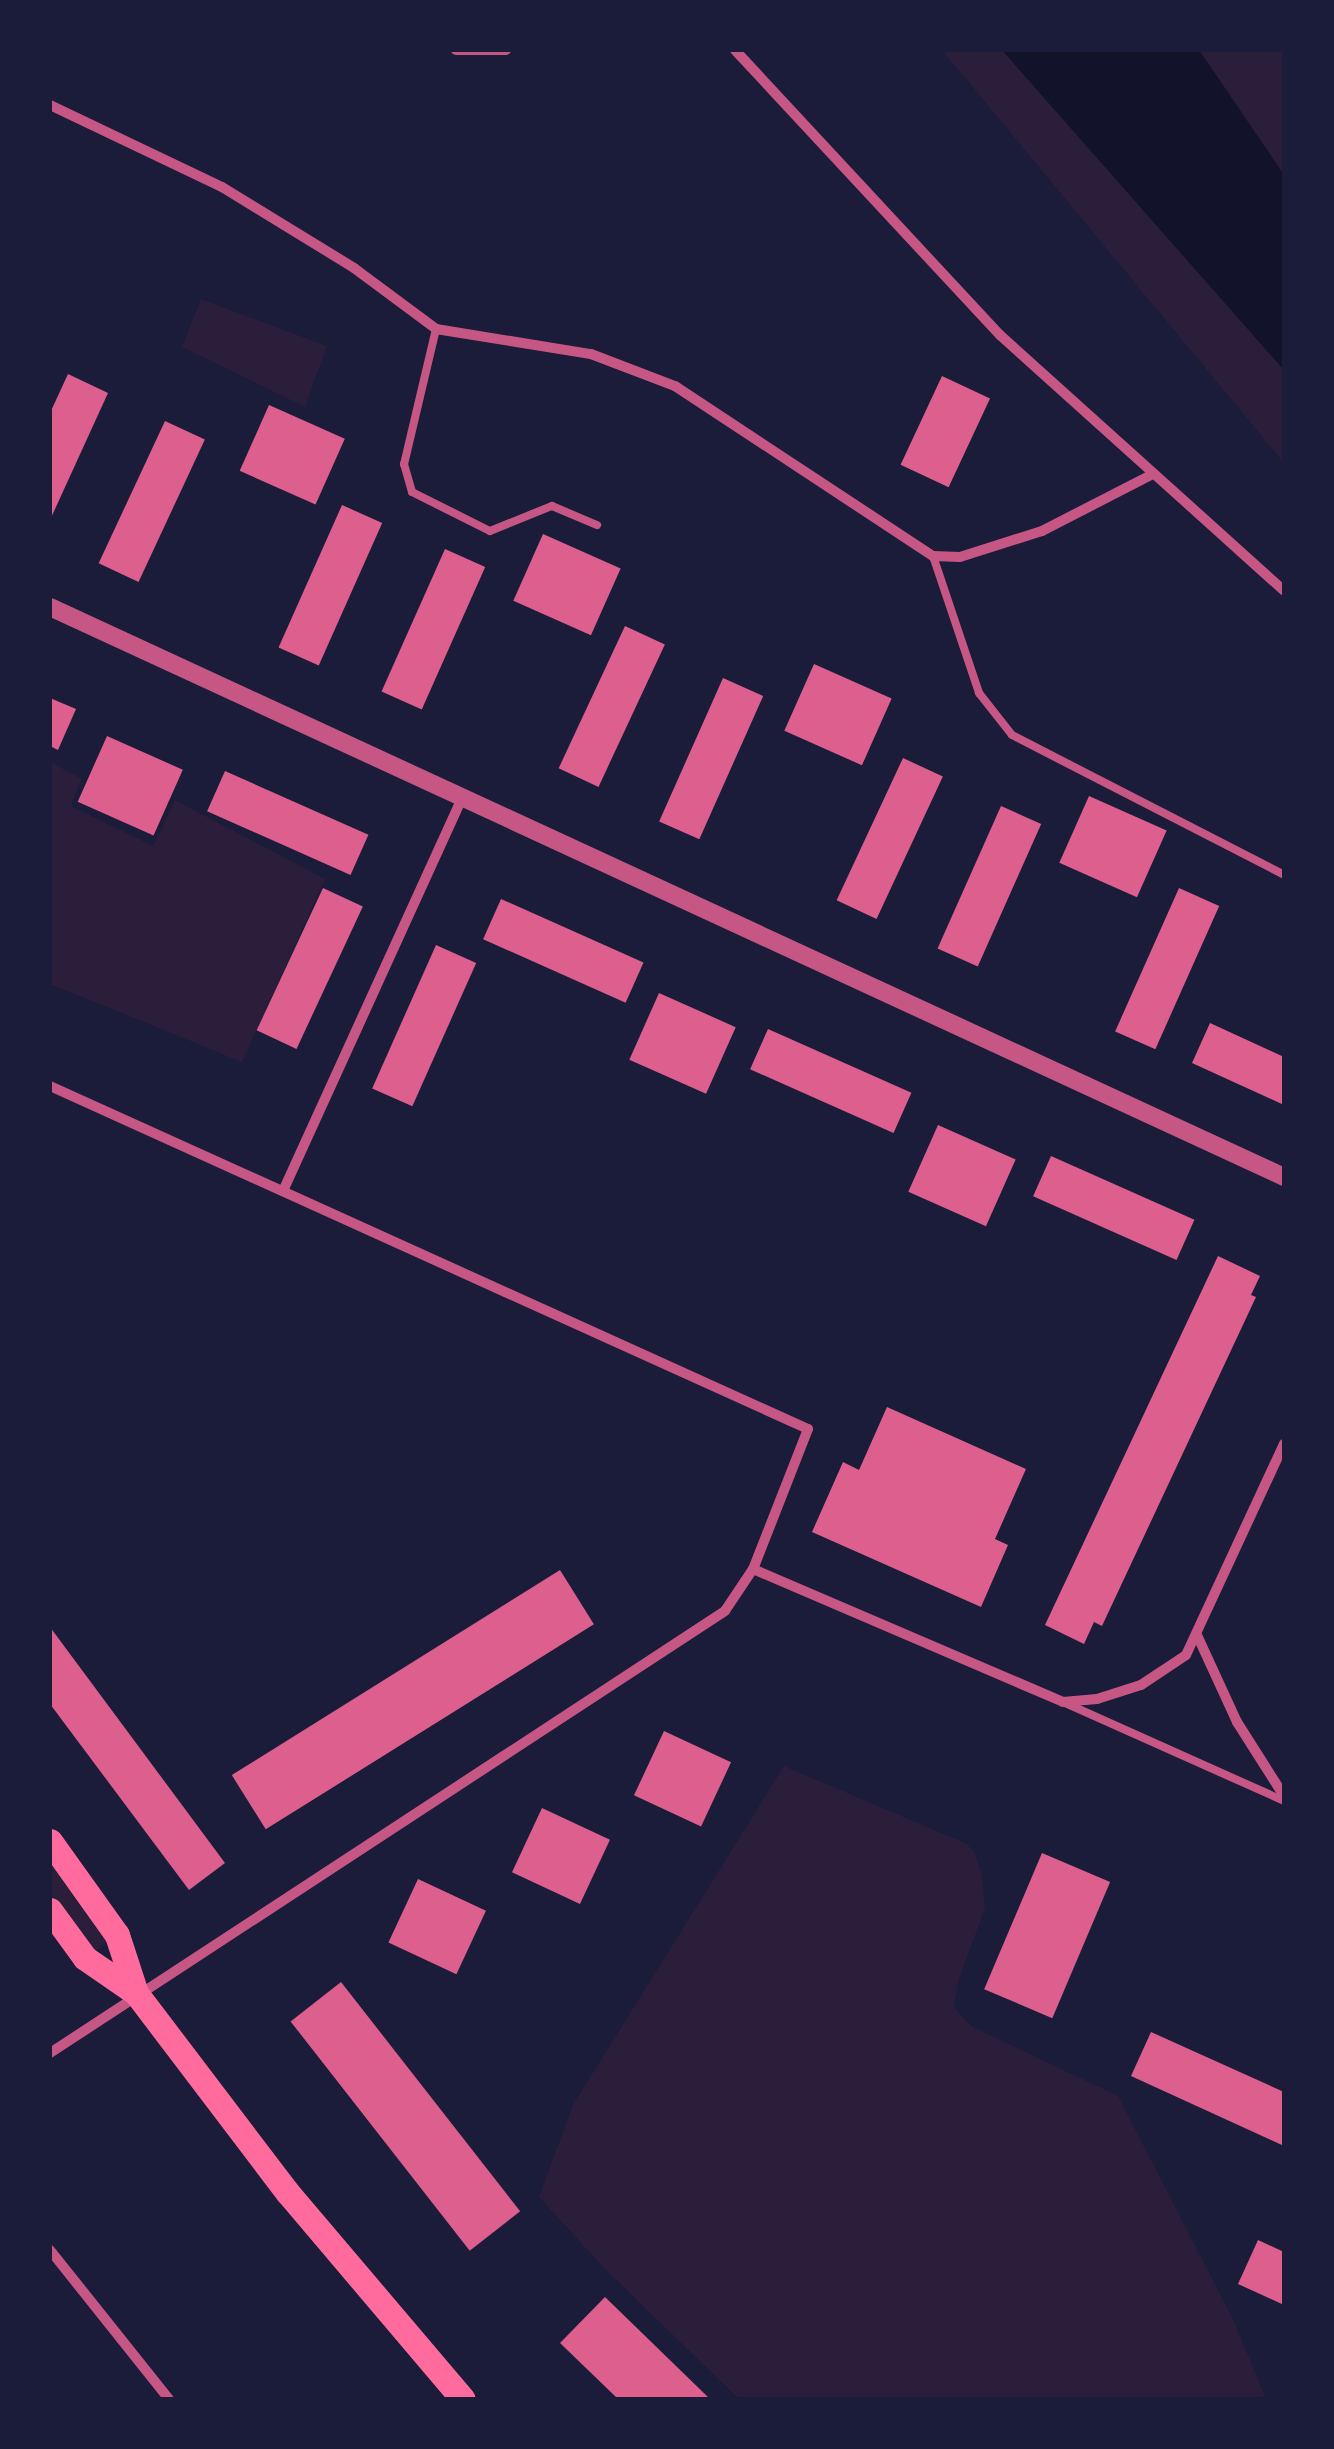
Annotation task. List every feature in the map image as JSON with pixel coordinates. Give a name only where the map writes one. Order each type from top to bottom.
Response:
[{"type":"main road","points":[[50,1842],[117,1935],[136,1993]]},
{"type":"main road","points":[[50,1910],[85,1958],[136,1993],[288,2193],[463,2399]]},
{"type":"street","points":[[456,50],[506,50]]},
{"type":"street","points":[[735,50],[1000,335],[1284,591]]},
{"type":"street","points":[[50,105],[222,187],[354,268],[436,329],[590,354],[647,372],[737,424],[933,556],[960,557],[1042,531],[1153,474]]},
{"type":"street","points":[[50,608],[1284,1177]]},
{"type":"street","points":[[283,1191],[462,798]]},
{"type":"street","points":[[50,1086],[808,1429],[754,1569],[725,1611],[136,1993],[50,2053]]},
{"type":"street","points":[[754,1569],[1063,1702],[1097,1699],[1141,1685],[1186,1655],[1284,1444]]},
{"type":"street","points":[[1197,1635],[1237,1722],[1284,1798]]},
{"type":"street","points":[[50,2250],[169,2399]]},
{"type":"lane","points":[[436,329],[404,464],[412,492],[490,531],[552,506],[597,526]]},
{"type":"lane","points":[[933,556],[974,681],[992,713],[1012,735],[1284,876]]},
{"type":"lane","points":[[1063,1702],[1284,1798]]},
{"type":"shaded area","points":[[942,50],[1002,50],[1284,370],[1284,463]]},
{"type":"shaded area","points":[[1002,50],[1199,50],[1284,175],[1284,370]]},
{"type":"shaded area","points":[[1199,50],[1284,50],[1284,175]]},
{"type":"shaded area","points":[[201,299],[327,346],[305,407],[182,347]]},
{"type":"shaded area","points":[[50,762],[82,779],[71,806],[153,846],[175,800],[325,879],[242,1062],[50,984]]},
{"type":"shaded area","points":[[784,1766],[967,1844],[974,1852],[982,1875],[985,1908],[958,1982],[954,2007],[971,2026],[1118,2096],[1233,2319],[1266,2399],[739,2399],[607,2271],[539,2197],[573,2105]]},
{"type":"shaded area","points":[[50,1841],[117,1935],[85,1958],[50,1910]]},
{"type":"building","points":[[68,374],[108,393],[50,520],[50,413]]},
{"type":"building","points":[[942,376],[990,398],[949,487],[901,465]]},
{"type":"building","points":[[269,405],[345,439],[316,505],[240,471]]},
{"type":"building","points":[[165,421],[205,440],[139,582],[99,563]]},
{"type":"building","points":[[342,505],[382,523],[319,665],[279,648]]},
{"type":"building","points":[[543,534],[621,569],[591,635],[513,601]]},
{"type":"building","points":[[445,549],[485,567],[422,709],[382,692]]},
{"type":"building","points":[[625,626],[665,645],[599,787],[559,768]]},
{"type":"building","points":[[814,664],[892,699],[862,765],[784,731]]},
{"type":"building","points":[[723,678],[763,696],[699,839],[659,821]]},
{"type":"building","points":[[50,698],[76,709],[58,750],[50,746]]},
{"type":"building","points":[[107,736],[183,770],[154,836],[78,802]]},
{"type":"building","points":[[903,758],[943,777],[877,919],[837,900]]},
{"type":"building","points":[[225,771],[368,835],[351,875],[207,811]]},
{"type":"building","points":[[1089,796],[1167,831],[1137,897],[1059,863]]},
{"type":"building","points":[[1001,806],[1041,824],[978,966],[938,949]]},
{"type":"building","points":[[323,888],[363,907],[297,1049],[257,1030]]},
{"type":"building","points":[[1179,888],[1219,906],[1155,1049],[1115,1031]]},
{"type":"building","points":[[501,899],[644,962],[626,1003],[483,939]]},
{"type":"building","points":[[436,945],[476,963],[412,1106],[372,1088]]},
{"type":"building","points":[[659,993],[736,1027],[706,1094],[629,1060]]},
{"type":"building","points":[[1210,1023],[1284,1057],[1284,1105],[1192,1063]]},
{"type":"building","points":[[768,1029],[911,1093],[894,1133],[750,1069]]},
{"type":"building","points":[[938,1125],[1016,1160],[986,1226],[908,1192]]},
{"type":"building","points":[[1051,1156],[1194,1220],[1177,1260],[1033,1196]]},
{"type":"building","points":[[1218,1256],[1260,1276],[1251,1295],[1256,1297],[1102,1626],[1094,1622],[1084,1644],[1045,1625]]},
{"type":"building","points":[[887,1407],[1026,1469],[995,1539],[1008,1545],[981,1607],[812,1532],[843,1462],[859,1470]]},
{"type":"building","points":[[560,1570],[594,1624],[266,1829],[232,1775]]},
{"type":"building","points":[[50,1627],[225,1863],[189,1890],[50,1704]]},
{"type":"building","points":[[664,1731],[731,1762],[701,1827],[634,1795]]},
{"type":"building","points":[[542,1808],[610,1840],[580,1904],[512,1872]]},
{"type":"building","points":[[1042,1853],[1110,1882],[1052,2018],[984,1989]]},
{"type":"building","points":[[418,1879],[486,1911],[456,1974],[388,1942]]},
{"type":"building","points":[[341,1982],[520,2211],[470,2251],[291,2021]]},
{"type":"building","points":[[1151,2032],[1284,2092],[1284,2146],[1131,2076]]},
{"type":"building","points":[[1258,2240],[1284,2252],[1284,2305],[1238,2284]]},
{"type":"building","points":[[605,2297],[710,2399],[618,2399],[560,2343]]}]
